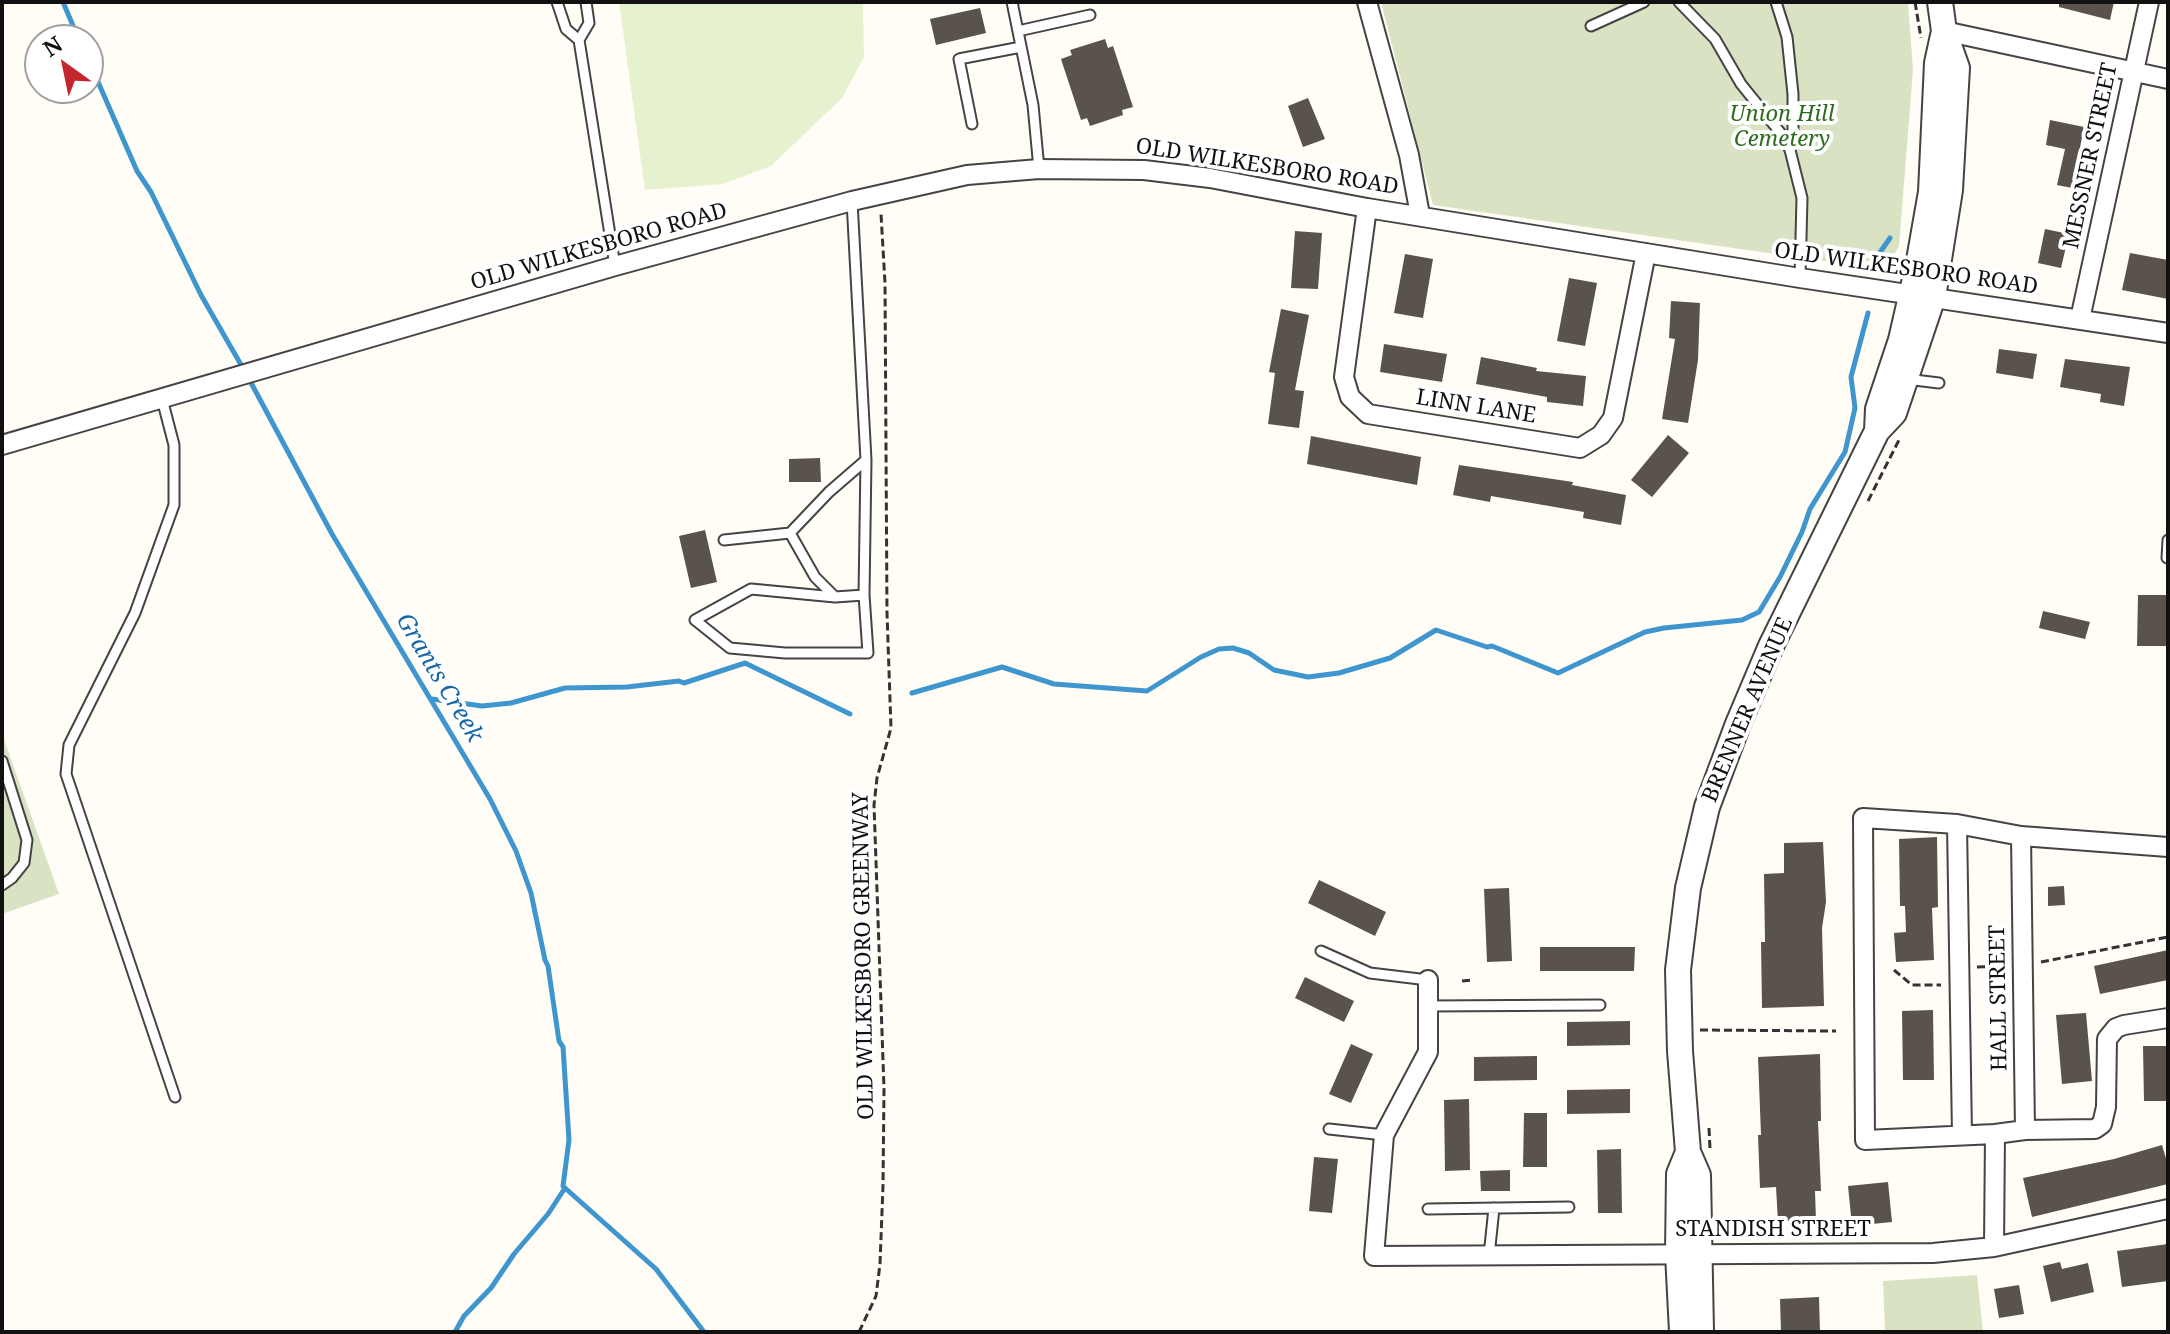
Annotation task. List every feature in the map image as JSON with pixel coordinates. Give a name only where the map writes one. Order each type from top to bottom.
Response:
[{"type":"street","points":[[1367,2],[1409,155],[1420,215]]},
{"type":"street","name":"BRENNER AVENUE","points":[[1701,1332],[1679,1174],[1699,1152],[1680,1051],[1678,970],[1688,888],[1714,784],[1771,646],[1877,431],[1894,413],[1906,379],[1922,296],[1918,266],[1931,192],[1937,63],[1944,31],[1940,2]]},
{"type":"street","name":"MESSNER STREET","points":[[2080,319],[2149,2]]},
{"type":"street","points":[[1944,31],[2168,79]]},
{"type":"street","name":"OLD WILKESBORO ROAD","points":[[2,445],[615,266],[852,201],[967,175],[1039,169],[1144,170],[1210,178],[1367,208],[2168,333]]},
{"type":"street","name":"LINN LANE","points":[[1367,208],[1344,377],[1350,397],[1368,414],[1580,448],[1601,435],[1613,418],[1646,253]]},
{"type":"street","name":"BRENNER AVENUE","points":[[1877,431],[1878,409],[1901,340],[1922,296]]},
{"type":"street","points":[[2168,847],[2021,836],[1957,824],[1863,818],[1865,1140],[2095,1129],[2102,1124],[2106,1107],[2107,1039],[2116,1028],[2124,1025],[2168,1018]]},
{"type":"street","points":[[1957,824],[1962,1135]]},
{"type":"street","name":"HALL STREET","points":[[2021,836],[2025,1130]]},
{"type":"street","points":[[1384,1135],[1428,1052],[1428,980]]},
{"type":"street","points":[[1994,1247],[1995,1134]]},
{"type":"street","name":"STANDISH STREET","points":[[1384,1135],[1374,1256],[1933,1253],[1994,1247],[2168,1209]]},
{"type":"street","name":"BRENNER AVENUE","points":[[1682,1332],[1689,1254]]},
{"type":"lane","points":[[557,2],[566,29],[579,40]]},
{"type":"lane","points":[[586,2],[589,23],[579,40],[615,266]]},
{"type":"lane","points":[[1012,2],[1033,105],[1039,169]]},
{"type":"lane","points":[[1591,26],[1644,2]]},
{"type":"lane","points":[[1679,2],[1715,39],[1741,84],[1783,136],[1790,150],[1802,198],[1800,278]]},
{"type":"lane","points":[[1776,2],[1787,37],[1793,94],[1790,150]]},
{"type":"lane","points":[[1018,31],[1090,15]]},
{"type":"lane","points":[[972,124],[959,59],[1021,47]]},
{"type":"lane","points":[[852,201],[866,460],[864,595],[868,653],[785,653],[730,648],[695,620],[751,589],[835,597],[864,595]]},
{"type":"lane","points":[[1906,379],[1939,383]]},
{"type":"lane","points":[[162,399],[174,445],[174,505],[135,613],[69,745],[66,774],[175,1097]]},
{"type":"lane","points":[[724,540],[790,533],[829,492],[866,460]]},
{"type":"lane","points":[[790,533],[815,577],[835,597]]},
{"type":"lane","points":[[2167,558],[2168,540]]},
{"type":"lane","points":[[2,761],[27,840],[24,863],[2,885]]},
{"type":"lane","points":[[1321,951],[1370,973],[1428,980]]},
{"type":"lane","points":[[1428,1006],[1600,1005]]},
{"type":"lane","points":[[1329,1129],[1384,1135]]},
{"type":"lane","points":[[1428,1209],[1569,1207]]},
{"type":"lane","points":[[1489,1256],[1494,1208]]},
{"type":"path","name":"OLD WILKESBORO GREENWAY","points":[[859,1332],[876,1296],[883,1186],[884,1089],[874,805],[877,778],[891,728],[881,194]]},
{"type":"path","points":[[1864,507],[1904,430]]},
{"type":"path","points":[[2033,963],[2168,937]]},
{"type":"path","points":[[1973,967],[2010,966]]},
{"type":"path","points":[[1894,970],[1912,985],[1941,985]]},
{"type":"path","points":[[1462,981],[1473,980]]},
{"type":"path","points":[[1696,1030],[1836,1031]]},
{"type":"path","points":[[1699,1152],[1708,1123]]},
{"type":"green space","points":[[619,2],[863,2],[864,57],[842,98],[771,166],[723,184],[645,190]]},
{"type":"green space","name":"Union Hill Cemetery","points":[[1381,2],[1908,2],[1913,70],[1899,246],[1889,264],[1859,266],[1433,205]]},
{"type":"green space","points":[[2,734],[59,894],[2,914]]},
{"type":"green space","points":[[1977,1275],[1983,1332],[1885,1332],[1883,1281]]},
{"type":"building","points":[[2059,2],[2114,2],[2110,20],[2059,7]]},
{"type":"building","points":[[980,8],[986,33],[936,45],[930,19]]},
{"type":"building","points":[[1105,39],[1108,48],[1113,46],[1133,107],[1122,110],[1123,115],[1090,126],[1087,118],[1081,120],[1061,59],[1072,55],[1070,50]]},
{"type":"building","points":[[1308,98],[1325,139],[1303,147],[1288,106]]},
{"type":"building","points":[[2050,120],[2084,127],[2077,163],[2092,166],[2087,191],[2057,185],[2065,149],[2046,145]]},
{"type":"building","points":[[2045,229],[2069,234],[2061,268],[2038,263]]},
{"type":"building","points":[[1295,231],[1322,233],[1318,289],[1291,288]]},
{"type":"building","points":[[2130,253],[2168,260],[2168,299],[2122,290]]},
{"type":"building","points":[[1405,254],[1433,259],[1423,318],[1394,313]]},
{"type":"building","points":[[1569,278],[1597,283],[1585,346],[1557,341]]},
{"type":"building","points":[[1671,301],[1700,303],[1698,360],[1688,423],[1662,419],[1675,339],[1669,338]]},
{"type":"building","points":[[1281,309],[1309,315],[1295,390],[1304,391],[1299,428],[1268,424],[1275,373],[1269,372]]},
{"type":"building","points":[[1384,344],[1447,354],[1442,382],[1380,372]]},
{"type":"building","points":[[1999,349],[2037,354],[2033,379],[1996,373]]},
{"type":"building","points":[[1481,357],[1537,368],[1536,371],[1586,376],[1583,406],[1547,402],[1547,397],[1476,384]]},
{"type":"building","points":[[2065,359],[2130,367],[2124,406],[2100,402],[2101,394],[2060,387]]},
{"type":"building","points":[[1668,435],[1689,453],[1652,497],[1631,480]]},
{"type":"building","points":[[1311,436],[1421,457],[1417,485],[1307,464]]},
{"type":"building","points":[[820,458],[821,482],[789,482],[789,459]]},
{"type":"building","points":[[1459,465],[1573,482],[1572,485],[1626,495],[1621,525],[1583,518],[1584,512],[1491,496],[1490,502],[1453,495]]},
{"type":"building","points":[[705,530],[717,582],[691,588],[679,536]]},
{"type":"building","points":[[2138,595],[2168,595],[2168,646],[2137,646]]},
{"type":"building","points":[[2043,611],[2090,622],[2085,639],[2039,628]]},
{"type":"building","points":[[1937,837],[1938,907],[1932,908],[1934,960],[1896,962],[1894,933],[1906,932],[1905,906],[1900,906],[1899,839]]},
{"type":"building","points":[[1823,842],[1826,902],[1822,928],[1824,1006],[1762,1008],[1764,874],[1784,873],[1784,843]]},
{"type":"building","points":[[1319,880],[1386,912],[1375,936],[1308,903]]},
{"type":"building","points":[[2064,886],[2065,905],[2048,906],[2048,887]]},
{"type":"building","points":[[1509,888],[1512,961],[1487,962],[1484,889]]},
{"type":"building","points":[[1540,947],[1635,947],[1634,971],[1540,971]]},
{"type":"building","points":[[2168,950],[2168,980],[2100,994],[2094,966]]},
{"type":"building","points":[[1305,977],[1354,1001],[1344,1022],[1295,998]]},
{"type":"building","points":[[1933,1010],[1934,1080],[1903,1080],[1902,1011]]},
{"type":"building","points":[[2086,1013],[2092,1081],[2062,1084],[2056,1015]]},
{"type":"building","points":[[1630,1021],[1630,1045],[1567,1046],[1567,1022]]},
{"type":"building","points":[[1351,1044],[1373,1054],[1351,1103],[1329,1094]]},
{"type":"building","points":[[2143,1046],[2168,1046],[2168,1101],[2144,1101]]},
{"type":"building","points":[[1820,1054],[1821,1121],[1818,1121],[1821,1191],[1815,1191],[1816,1221],[1778,1222],[1776,1187],[1760,1188],[1758,1057]]},
{"type":"building","points":[[1537,1056],[1537,1080],[1474,1081],[1474,1057]]},
{"type":"building","points":[[1630,1089],[1630,1113],[1567,1114],[1567,1090]]},
{"type":"building","points":[[1469,1099],[1470,1170],[1445,1171],[1444,1100]]},
{"type":"building","points":[[1524,1113],[1547,1113],[1547,1167],[1523,1167]]},
{"type":"building","points":[[2162,1145],[2168,1165],[2168,1184],[2032,1217],[2023,1178],[2114,1159]]},
{"type":"building","points":[[1621,1149],[1622,1213],[1598,1213],[1597,1150]]},
{"type":"building","points":[[1314,1157],[1338,1159],[1332,1213],[1309,1211]]},
{"type":"building","points":[[1510,1170],[1510,1191],[1481,1191],[1480,1171]]},
{"type":"building","points":[[1888,1182],[1892,1222],[1852,1226],[1848,1186]]},
{"type":"building","points":[[2168,1244],[2168,1281],[2122,1287],[2117,1251]]},
{"type":"building","points":[[2060,1262],[2062,1269],[2088,1263],[2094,1292],[2051,1302],[2043,1266]]},
{"type":"building","points":[[2019,1285],[2024,1314],[1999,1318],[1994,1289]]},
{"type":"building","points":[[1819,1297],[1820,1332],[1781,1332],[1780,1299]]},
{"type":"waterway","name":"Grants Creek","points":[[63,2],[72,24]]},
{"type":"waterway","name":"Grants Creek","points":[[104,96],[137,171],[244,370]]},
{"type":"waterway","points":[[1872,269],[1890,238]]},
{"type":"waterway","points":[[912,693],[1002,667],[1054,684],[1147,691],[1201,657],[1219,649],[1233,648],[1249,653],[1274,670],[1308,677],[1339,673],[1390,658],[1436,630],[1492,646],[1558,673],[1645,632],[1742,620],[1759,612],[1780,577],[1810,509],[1845,452],[1855,408],[1851,377],[1868,313]]},
{"type":"waterway","name":"Grants Creek","points":[[249,379],[332,534],[490,799],[516,851],[531,893],[548,966],[559,1041],[563,1047],[569,1140],[565,1188],[491,1288],[464,1316],[455,1332]]},
{"type":"waterway","points":[[432,699],[482,706],[511,703],[565,688],[684,683],[745,663],[850,714]]},
{"type":"waterway","points":[[565,1188],[656,1269],[704,1332]]}]
